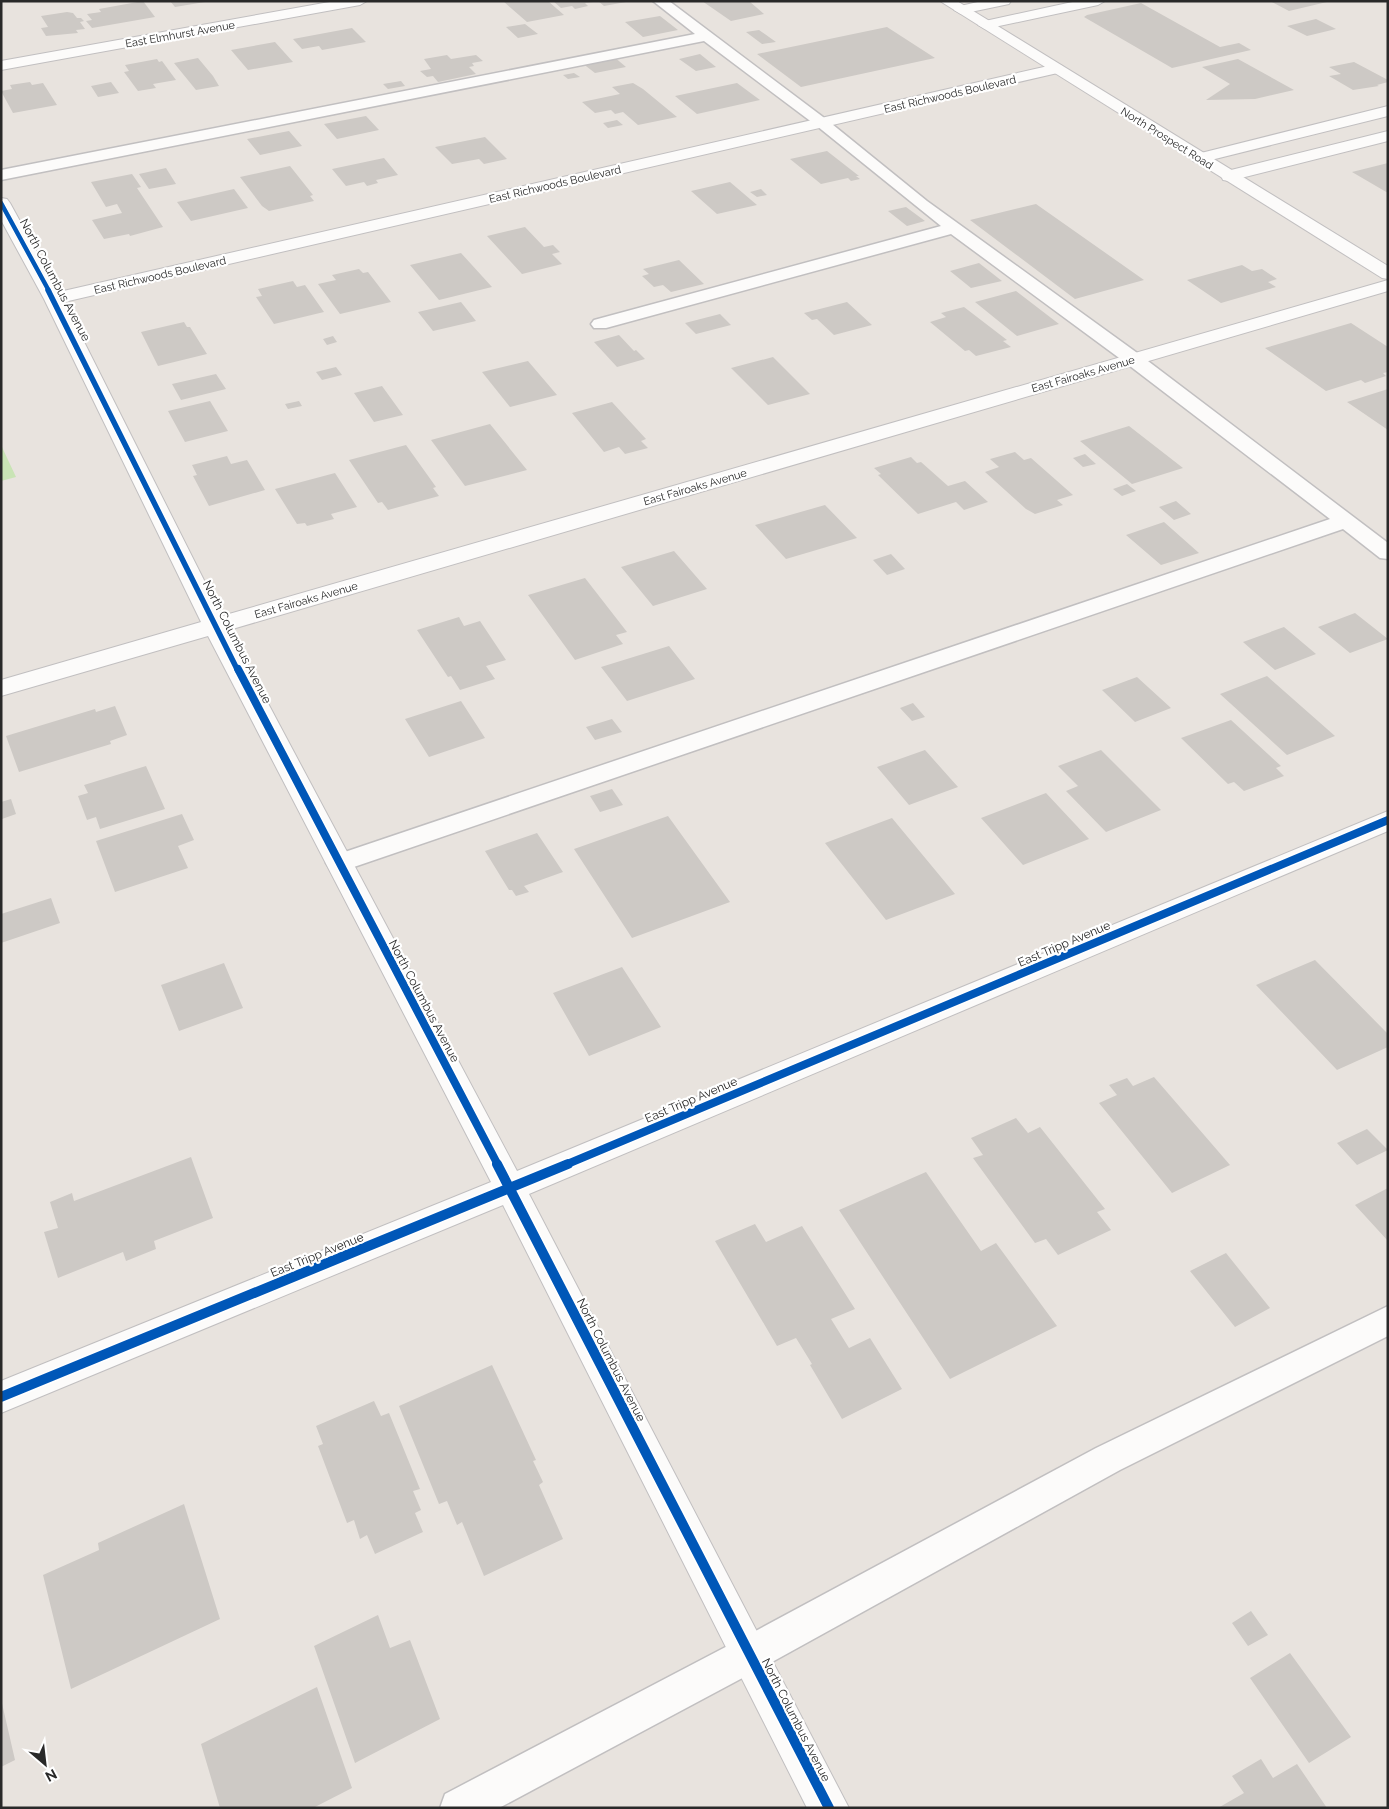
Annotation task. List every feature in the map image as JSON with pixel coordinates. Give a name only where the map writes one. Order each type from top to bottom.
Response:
[{"type":"street","name":"East Elmhurst Avenue","points":[[1,66],[360,1]]},
{"type":"street","name":"North Prospect Road","points":[[947,1],[1388,274]]},
{"type":"street","points":[[961,10],[1004,1]]},
{"type":"street","points":[[985,25],[1098,1]]},
{"type":"street","name":"East Richwoods Boulevard","points":[[53,299],[1057,69]]},
{"type":"street","points":[[1199,158],[1388,111]]},
{"type":"street","points":[[1229,176],[1388,136]]},
{"type":"street","name":"North Columbus Avenue","points":[[1,204],[53,299],[215,626],[510,1188],[829,1808]]},
{"type":"street","name":"East Fairoaks Avenue","points":[[1,688],[1388,285]]},
{"type":"street","name":"East Tripp Avenue","points":[[1,1397],[510,1188],[1388,820]]},
{"type":"lane","points":[[660,1],[822,123],[921,204],[1133,359],[1388,554]]},
{"type":"lane","points":[[1,175],[707,36]]},
{"type":"lane","points":[[600,324],[954,228]]},
{"type":"lane","points":[[339,863],[1345,521]]},
{"type":"lane","points":[[459,1808],[750,1654],[1108,1459],[1388,1320]]},
{"type":"green space","points":[[1,445],[16,477],[1,481]]},
{"type":"building","points":[[143,1],[155,17],[92,28],[86,21],[92,20],[87,14],[101,12],[99,9]]},
{"type":"building","points":[[170,1],[205,1],[205,2],[175,7]]},
{"type":"building","points":[[503,1],[548,1],[564,15],[527,22]]},
{"type":"building","points":[[553,1],[593,2],[585,3],[588,6],[575,9],[572,6],[561,8]]},
{"type":"building","points":[[598,1],[626,1],[626,2],[604,6]]},
{"type":"building","points":[[702,1],[749,1],[764,14],[731,21]]},
{"type":"building","points":[[1270,1],[1327,1],[1327,2],[1289,11]]},
{"type":"building","points":[[1141,3],[1220,47],[1239,43],[1251,50],[1172,68],[1084,17]]},
{"type":"building","points":[[67,12],[73,13],[77,18],[81,18],[84,21],[80,22],[85,29],[76,30],[78,33],[46,36],[41,28],[48,27],[41,16]]},
{"type":"building","points":[[660,16],[678,30],[643,37],[625,22]]},
{"type":"building","points":[[1316,19],[1336,29],[1307,36],[1287,26]]},
{"type":"building","points":[[525,24],[538,34],[518,38],[506,27]]},
{"type":"building","points":[[887,27],[935,58],[801,87],[757,54]]},
{"type":"building","points":[[352,28],[366,42],[322,50],[319,46],[302,49],[293,39]]},
{"type":"building","points":[[759,30],[776,42],[762,44],[746,32]]},
{"type":"building","points":[[275,42],[293,62],[248,70],[231,50]]},
{"type":"building","points":[[700,54],[716,67],[696,71],[679,59]]},
{"type":"building","points":[[447,55],[451,59],[476,55],[483,61],[472,63],[474,66],[469,67],[476,74],[438,82],[433,76],[427,77],[420,71],[431,69],[424,59]]},
{"type":"building","points":[[613,56],[626,67],[595,73],[582,63]]},
{"type":"building","points":[[198,58],[219,86],[196,90],[174,63]]},
{"type":"building","points":[[157,59],[159,62],[162,61],[176,80],[153,84],[156,88],[138,91],[124,72],[129,71],[125,65]]},
{"type":"building","points":[[1238,59],[1294,90],[1255,99],[1206,100],[1230,84],[1202,67]]},
{"type":"building","points":[[1354,62],[1388,80],[1388,82],[1377,85],[1379,86],[1353,90],[1329,76],[1341,74],[1329,67]]},
{"type":"building","points":[[574,73],[580,77],[568,79],[563,75]]},
{"type":"building","points":[[401,81],[405,86],[388,89],[383,84]]},
{"type":"building","points":[[30,82],[32,85],[43,83],[57,105],[13,113],[1,91],[12,89],[10,85]]},
{"type":"building","points":[[111,82],[119,93],[98,97],[91,86]]},
{"type":"building","points":[[633,83],[677,117],[638,125],[623,112],[615,114],[611,110],[595,113],[582,102],[620,94],[612,87]]},
{"type":"building","points":[[737,83],[760,100],[697,114],[675,96]]},
{"type":"building","points":[[366,116],[379,130],[337,139],[324,124]]},
{"type":"building","points":[[617,120],[623,125],[608,128],[603,123]]},
{"type":"building","points":[[289,131],[302,146],[260,155],[247,139]]},
{"type":"building","points":[[485,137],[507,159],[484,164],[479,159],[452,164],[435,147]]},
{"type":"building","points":[[827,151],[859,176],[856,176],[860,179],[851,181],[848,178],[821,184],[790,159]]},
{"type":"building","points":[[384,158],[398,175],[376,180],[378,183],[367,186],[364,182],[346,186],[332,169]]},
{"type":"building","points":[[1388,163],[1388,193],[1352,172]]},
{"type":"building","points":[[290,166],[313,195],[310,196],[314,201],[269,211],[262,206],[240,177]]},
{"type":"building","points":[[166,168],[176,184],[149,189],[139,174]]},
{"type":"building","points":[[132,174],[141,187],[137,188],[163,227],[130,236],[129,234],[104,239],[92,220],[122,213],[117,204],[106,207],[91,182]]},
{"type":"building","points":[[730,182],[757,205],[717,214],[691,191]]},
{"type":"building","points":[[234,189],[248,208],[191,221],[177,202]]},
{"type":"building","points":[[761,189],[767,195],[757,197],[750,192]]},
{"type":"building","points":[[1036,204],[1144,280],[1075,299],[970,220]]},
{"type":"building","points":[[906,207],[925,221],[907,226],[888,211]]},
{"type":"building","points":[[525,227],[544,247],[553,245],[560,252],[552,254],[562,264],[522,274],[487,236]]},
{"type":"building","points":[[461,253],[492,287],[439,300],[410,265]]},
{"type":"building","points":[[679,260],[704,284],[671,292],[663,285],[654,287],[642,276],[649,274],[643,269]]},
{"type":"building","points":[[979,263],[1002,281],[971,288],[950,271]]},
{"type":"building","points":[[1242,265],[1252,271],[1262,269],[1277,279],[1268,282],[1276,287],[1221,303],[1187,280]]},
{"type":"building","points":[[359,269],[363,273],[368,272],[391,302],[340,314],[318,284],[336,280],[332,275]]},
{"type":"building","points":[[293,281],[297,287],[305,285],[324,312],[274,324],[256,297],[262,296],[258,289]]},
{"type":"building","points":[[1016,291],[1059,324],[1017,336],[975,302]]},
{"type":"building","points":[[461,302],[476,321],[433,331],[418,312]]},
{"type":"building","points":[[847,302],[872,325],[834,335],[817,319],[812,320],[804,313]]},
{"type":"building","points":[[964,307],[1007,340],[1003,341],[1011,347],[976,356],[969,350],[965,351],[930,322],[946,317],[941,313]]},
{"type":"building","points":[[720,314],[731,325],[696,334],[685,323]]},
{"type":"building","points":[[184,322],[187,327],[190,327],[207,354],[158,366],[141,332]]},
{"type":"building","points":[[1351,323],[1388,347],[1388,372],[1383,373],[1386,376],[1365,383],[1361,380],[1326,391],[1265,348]]},
{"type":"building","points":[[619,335],[634,351],[636,350],[645,359],[617,367],[594,342]]},
{"type":"building","points":[[333,336],[337,342],[327,345],[323,339]]},
{"type":"building","points":[[773,357],[810,394],[768,405],[731,368]]},
{"type":"building","points":[[528,361],[557,395],[510,407],[482,372]]},
{"type":"building","points":[[336,367],[342,375],[322,380],[316,372]]},
{"type":"building","points":[[216,374],[226,389],[181,400],[172,384]]},
{"type":"building","points":[[382,386],[403,415],[374,422],[354,393]]},
{"type":"building","points":[[1388,389],[1388,430],[1347,402]]},
{"type":"building","points":[[210,401],[228,431],[185,442],[168,411]]},
{"type":"building","points":[[299,401],[302,406],[288,409],[285,404]]},
{"type":"building","points":[[612,402],[646,439],[641,441],[648,448],[625,454],[619,447],[604,452],[572,413]]},
{"type":"building","points":[[490,424],[527,470],[465,486],[431,440]]},
{"type":"building","points":[[1129,426],[1183,468],[1132,484],[1080,441]]},
{"type":"building","points":[[406,445],[436,487],[433,488],[439,496],[388,510],[382,502],[378,503],[349,460]]},
{"type":"building","points":[[1015,452],[1024,460],[1031,458],[1073,495],[1057,500],[1063,505],[1035,514],[1026,509],[985,472],[999,467],[990,459]]},
{"type":"building","points":[[1085,454],[1096,464],[1083,467],[1073,458]]},
{"type":"building","points":[[227,456],[231,464],[247,460],[265,490],[209,506],[193,476],[197,475],[192,465]]},
{"type":"building","points":[[911,457],[917,463],[921,462],[948,486],[965,481],[988,502],[964,510],[956,502],[918,514],[878,475],[881,474],[874,468]]},
{"type":"building","points":[[335,473],[357,507],[331,514],[334,519],[307,526],[305,523],[297,524],[275,489]]},
{"type":"building","points":[[1127,484],[1136,491],[1122,496],[1113,489]]},
{"type":"building","points":[[1176,501],[1191,514],[1174,520],[1159,507]]},
{"type":"building","points":[[825,505],[857,538],[786,559],[755,525]]},
{"type":"building","points":[[1164,522],[1199,553],[1161,565],[1126,535]]},
{"type":"building","points":[[674,551],[707,589],[653,606],[621,567]]},
{"type":"building","points":[[891,554],[905,569],[887,575],[873,560]]},
{"type":"building","points":[[585,578],[627,632],[616,635],[623,644],[575,660],[528,595]]},
{"type":"building","points":[[1355,613],[1388,639],[1350,653],[1318,627]]},
{"type":"building","points":[[459,617],[464,626],[480,621],[506,660],[486,666],[495,679],[460,690],[451,676],[448,677],[417,630]]},
{"type":"building","points":[[1284,627],[1316,654],[1275,670],[1243,642]]},
{"type":"building","points":[[669,646],[695,679],[627,701],[601,667]]},
{"type":"building","points":[[1267,676],[1335,736],[1287,755],[1220,694]]},
{"type":"building","points":[[1137,677],[1171,708],[1135,722],[1102,690]]},
{"type":"building","points":[[461,701],[485,738],[429,757],[405,719]]},
{"type":"building","points":[[913,703],[925,717],[912,721],[900,708]]},
{"type":"building","points":[[115,706],[127,735],[110,741],[111,744],[19,772],[6,736],[95,709],[96,712]]},
{"type":"building","points":[[612,719],[622,732],[595,740],[586,727]]},
{"type":"building","points":[[1231,720],[1281,766],[1276,768],[1284,776],[1244,791],[1234,782],[1228,784],[1181,738]]},
{"type":"building","points":[[925,750],[958,787],[909,805],[877,767]]},
{"type":"building","points":[[1101,750],[1161,810],[1106,832],[1066,791],[1078,786],[1058,766]]},
{"type":"building","points":[[146,766],[165,809],[100,829],[96,817],[87,820],[78,796],[88,793],[84,785]]},
{"type":"building","points":[[612,789],[623,805],[600,812],[590,796]]},
{"type":"building","points":[[1046,793],[1089,839],[1023,865],[981,818]]},
{"type":"building","points":[[11,799],[16,814],[2,819],[1,802]]},
{"type":"building","points":[[182,814],[194,840],[178,846],[188,868],[115,892],[96,841]]},
{"type":"building","points":[[668,816],[730,902],[632,938],[574,849]]},
{"type":"building","points":[[892,818],[955,894],[886,920],[825,843]]},
{"type":"building","points":[[537,833],[563,872],[524,886],[529,892],[516,896],[512,890],[509,890],[485,851]]},
{"type":"building","points":[[51,898],[60,923],[1,943],[1,914]]},
{"type":"building","points":[[1315,960],[1388,1034],[1388,1047],[1337,1070],[1256,985]]},
{"type":"building","points":[[224,963],[243,1008],[179,1031],[161,985]]},
{"type":"building","points":[[622,967],[661,1027],[589,1056],[553,993]]},
{"type":"building","points":[[1154,1077],[1230,1165],[1172,1193],[1099,1103],[1117,1095],[1109,1085],[1127,1078],[1133,1086]]},
{"type":"building","points":[[1016,1118],[1028,1133],[1040,1127],[1105,1209],[1097,1212],[1111,1230],[1058,1255],[1046,1239],[1035,1243],[973,1158],[983,1155],[971,1138]]},
{"type":"building","points":[[1367,1129],[1388,1150],[1357,1165],[1337,1143]]},
{"type":"building","points":[[191,1157],[213,1218],[154,1241],[156,1249],[126,1261],[123,1252],[58,1278],[44,1232],[58,1228],[50,1202],[72,1193],[74,1201]]},
{"type":"building","points":[[926,1172],[981,1251],[996,1243],[1057,1326],[950,1379],[839,1210]]},
{"type":"building","points":[[1388,1188],[1388,1241],[1355,1205]]},
{"type":"building","points":[[755,1224],[766,1242],[802,1226],[855,1309],[831,1319],[849,1348],[870,1338],[902,1389],[842,1419],[796,1338],[777,1346],[715,1241]]},
{"type":"building","points":[[1226,1253],[1270,1308],[1235,1327],[1190,1271]]},
{"type":"building","points":[[492,1365],[536,1460],[533,1461],[543,1482],[539,1485],[563,1539],[484,1576],[462,1522],[457,1525],[447,1501],[439,1504],[399,1406]]},
{"type":"building","points":[[374,1401],[381,1416],[389,1413],[420,1489],[413,1491],[421,1510],[415,1513],[423,1532],[375,1554],[367,1535],[360,1539],[354,1520],[347,1523],[318,1446],[323,1444],[316,1426]]},
{"type":"building","points":[[184,1504],[220,1619],[71,1689],[43,1575],[99,1550],[98,1543]]},
{"type":"building","points":[[1251,1611],[1268,1635],[1248,1646],[1232,1623]]},
{"type":"building","points":[[378,1615],[390,1648],[410,1640],[440,1719],[355,1763],[314,1646]]},
{"type":"building","points":[[1290,1653],[1351,1737],[1309,1763],[1250,1678]]},
{"type":"building","points":[[317,1687],[352,1788],[313,1808],[220,1808],[201,1744]]},
{"type":"building","points":[[1,1699],[15,1760],[1,1767]]},
{"type":"building","points":[[1261,1759],[1273,1778],[1297,1764],[1327,1808],[1218,1808],[1244,1793],[1232,1776]]},
{"type":"cycle path","points":[[1,203],[53,299],[215,626],[510,1188],[829,1808]]},
{"type":"cycle path","points":[[1,1397],[510,1188],[1388,820]]}]
